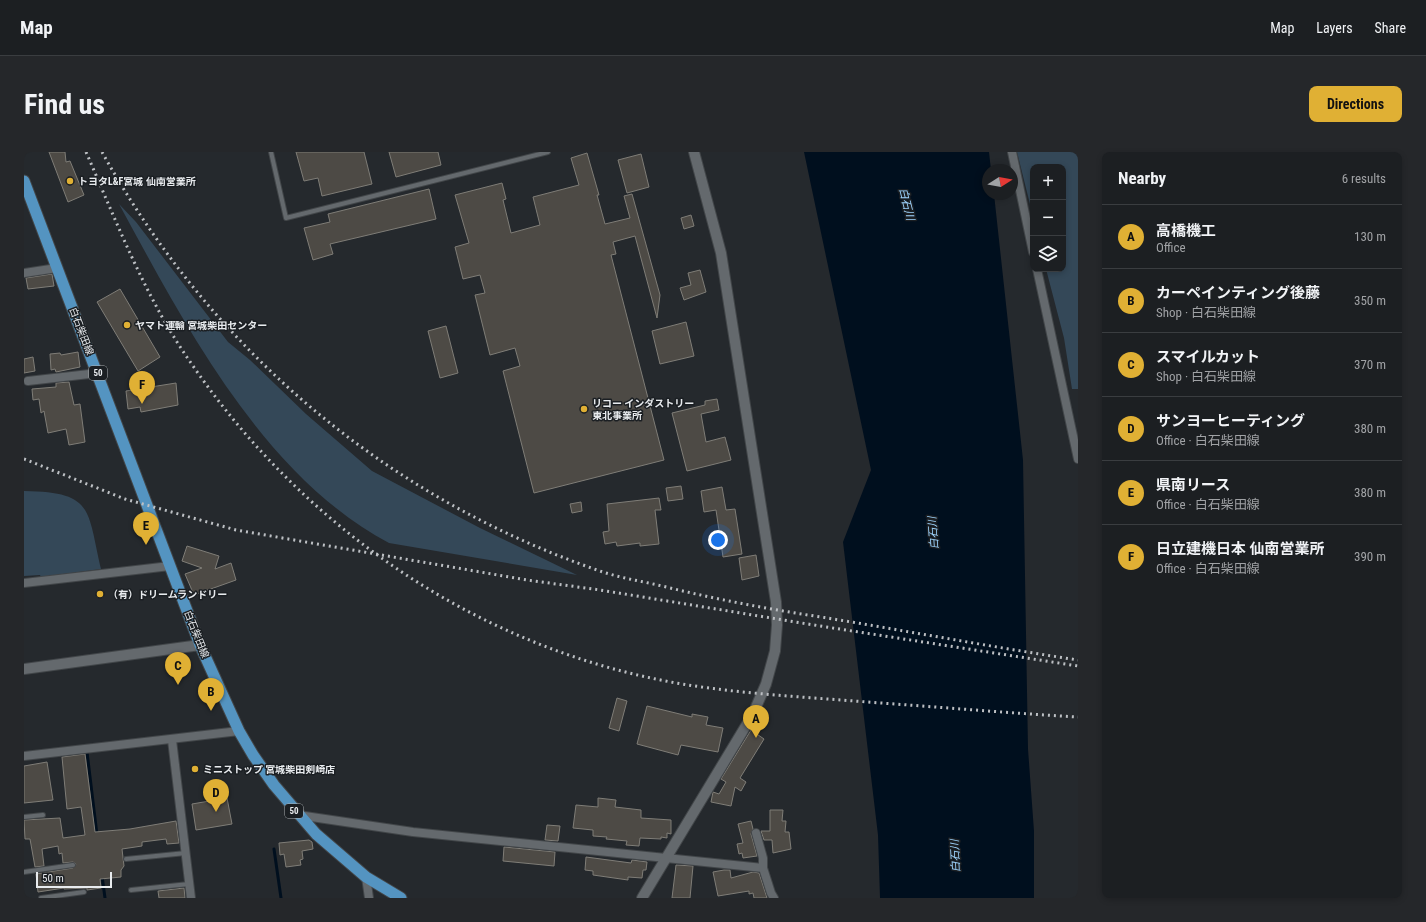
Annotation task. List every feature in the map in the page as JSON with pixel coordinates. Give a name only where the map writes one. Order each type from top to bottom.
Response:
[{"type":"main road","name":"白石柴田線","points":[[24,181],[200,645],[239,731],[253,755],[298,815],[316,834],[366,877],[401,898]]},
{"type":"street","points":[[642,898],[753,714],[771,670],[777,636],[776,602],[721,253],[694,152]]},
{"type":"street","points":[[1012,152],[1030,238]]},
{"type":"street","points":[[24,273],[57,268]]},
{"type":"street","points":[[1038,272],[1078,459]]},
{"type":"street","points":[[28,381],[98,373]]},
{"type":"street","points":[[24,583],[170,566]]},
{"type":"street","points":[[24,669],[200,645]]},
{"type":"street","points":[[24,756],[172,740],[239,731]]},
{"type":"street","points":[[172,740],[192,898]]},
{"type":"street","points":[[298,815],[413,832],[763,868]]},
{"type":"street","points":[[756,833],[763,858],[763,868],[774,898]]},
{"type":"street","points":[[366,877],[369,898]]},
{"type":"lane","points":[[271,152],[286,218],[548,152]]},
{"type":"lane","points":[[24,817],[43,815]]},
{"type":"lane","points":[[126,858],[186,853]]},
{"type":"lane","points":[[24,872],[73,865]]},
{"type":"lane","points":[[131,890],[190,884]]},
{"type":"lane","points":[[41,898],[84,892]]},
{"type":"shaded area","points":[[1017,152],[1078,152],[1078,389],[1072,389],[1064,338],[1047,272],[1066,272],[1066,164],[1030,164],[1030,204]]},
{"type":"shaded area","points":[[119,204],[136,222],[228,342],[250,360],[306,414],[372,471],[480,528],[577,575],[389,543],[344,514],[303,479],[266,438],[232,394],[200,347],[171,299]]},
{"type":"shaded area","points":[[24,491],[47,492],[64,495],[75,500],[84,508],[93,532],[101,569],[41,577],[40,575],[24,576]]},
{"type":"water","name":"白石川","points":[[804,152],[989,152],[990,164],[982,164],[982,200],[995,200],[1023,460],[1028,749],[1034,831],[1034,898],[880,898],[878,835],[843,542],[871,470]]},
{"type":"building","points":[[49,152],[65,152],[66,162],[70,161],[84,195],[68,202]]},
{"type":"building","points":[[296,152],[364,152],[372,184],[322,196],[318,178],[304,181]]},
{"type":"building","points":[[389,152],[438,152],[441,165],[396,177]]},
{"type":"building","points":[[587,153],[599,195],[597,195],[605,224],[630,218],[624,196],[632,194],[660,295],[657,318],[635,236],[613,242],[616,254],[611,255],[664,460],[534,493],[503,371],[520,366],[515,348],[490,355],[475,295],[485,293],[480,275],[463,279],[455,247],[469,243],[455,195],[502,183],[506,199],[503,200],[511,233],[540,225],[533,197],[579,185],[571,158]]},
{"type":"building","points":[[641,154],[649,187],[627,193],[618,160]]},
{"type":"building","points":[[429,189],[436,219],[330,244],[333,254],[313,260],[304,228],[330,222],[328,214]]},
{"type":"building","points":[[691,215],[694,226],[684,229],[681,218]]},
{"type":"building","points":[[700,270],[706,292],[684,300],[680,288],[691,285],[688,273]]},
{"type":"building","points":[[52,274],[54,286],[28,289],[26,278]]},
{"type":"building","points":[[120,289],[160,357],[138,371],[97,302]]},
{"type":"building","points":[[686,322],[694,356],[660,364],[652,331]]},
{"type":"building","points":[[446,326],[458,373],[440,378],[428,331]]},
{"type":"building","points":[[78,352],[80,367],[56,372],[55,369],[51,370],[50,354],[60,353],[61,355]]},
{"type":"building","points":[[33,357],[35,371],[24,373],[24,359]]},
{"type":"building","points":[[69,382],[74,405],[80,404],[85,442],[69,445],[66,429],[48,433],[44,411],[41,413],[39,399],[33,400],[32,389],[56,387],[56,383]]},
{"type":"building","points":[[176,383],[178,405],[141,412],[140,407],[128,409],[126,391]]},
{"type":"building","points":[[717,399],[719,410],[701,414],[706,442],[725,437],[731,460],[687,471],[672,413],[705,405],[705,401]]},
{"type":"building","points":[[681,486],[683,499],[668,501],[666,488]]},
{"type":"building","points":[[722,487],[726,510],[735,509],[742,554],[723,557],[716,510],[704,512],[701,491]]},
{"type":"building","points":[[659,498],[661,510],[655,510],[659,544],[640,546],[640,543],[617,546],[616,542],[605,544],[603,532],[609,531],[607,504]]},
{"type":"building","points":[[581,502],[582,511],[572,513],[570,504]]},
{"type":"building","points":[[187,546],[219,556],[215,569],[231,563],[236,580],[194,595],[185,574],[202,568],[182,561]]},
{"type":"building","points":[[756,555],[759,576],[742,580],[739,558]]},
{"type":"building","points":[[617,698],[627,701],[619,731],[609,728]]},
{"type":"building","points":[[647,706],[692,717],[692,714],[708,717],[706,725],[723,728],[718,752],[681,745],[678,755],[637,744]]},
{"type":"building","points":[[751,730],[764,739],[740,778],[746,782],[741,791],[735,787],[731,806],[711,802],[713,792],[719,794],[726,782],[721,779]]},
{"type":"building","points":[[85,754],[95,832],[130,829],[176,821],[179,843],[167,844],[166,839],[142,842],[142,846],[122,849],[124,866],[121,870],[121,877],[100,879],[101,888],[87,890],[87,888],[64,888],[38,892],[36,874],[73,868],[76,864],[73,862],[63,863],[62,853],[59,854],[58,846],[42,849],[44,866],[35,867],[30,839],[25,839],[24,820],[60,818],[63,838],[85,835],[81,807],[67,809],[62,757]]},
{"type":"building","points":[[47,762],[53,800],[24,803],[24,766]]},
{"type":"building","points":[[227,798],[232,824],[196,830],[192,804]]},
{"type":"building","points":[[598,798],[616,800],[615,807],[641,810],[641,818],[671,820],[671,834],[667,833],[667,838],[661,837],[661,839],[640,838],[639,846],[626,845],[627,841],[593,836],[593,830],[573,828],[576,805],[598,807]]},
{"type":"building","points":[[770,810],[783,810],[782,821],[786,821],[785,832],[789,832],[791,849],[773,853],[772,840],[764,840],[761,831],[770,831]]},
{"type":"building","points":[[751,821],[753,829],[751,834],[757,856],[743,858],[742,853],[739,854],[737,844],[743,843],[738,824]]},
{"type":"building","points":[[547,825],[560,826],[558,841],[545,840]]},
{"type":"building","points":[[309,840],[312,842],[313,849],[302,851],[303,859],[300,860],[301,865],[286,867],[284,854],[280,855],[279,843]]},
{"type":"building","points":[[504,847],[555,852],[554,866],[503,861]]},
{"type":"building","points":[[586,857],[631,863],[632,860],[647,862],[646,870],[643,870],[642,878],[628,877],[628,880],[593,875],[593,871],[585,870]]},
{"type":"building","points":[[676,865],[693,866],[690,898],[672,898]]},
{"type":"building","points":[[730,870],[731,878],[753,872],[759,873],[767,898],[754,898],[753,893],[749,894],[749,891],[718,896],[713,872]]},
{"type":"building","points":[[184,888],[185,898],[159,898],[158,891]]},
{"type":"waterway","points":[[87,752],[97,835]]},
{"type":"waterway","points":[[274,849],[281,898]]},
{"type":"waterway","points":[[102,876],[105,898]]},
{"type":"railway","points":[[86,152],[133,260],[160,313],[191,363],[237,423],[288,479],[343,529],[404,573],[468,612],[537,643],[608,667],[682,684],[774,695],[1078,717]]},
{"type":"railway","points":[[102,152],[146,224],[196,291],[251,352],[312,408],[377,458],[447,502],[521,540],[615,576],[761,607],[1078,660]]},
{"type":"railway","points":[[24,459],[125,499],[236,530],[527,580],[600,590],[1078,666]]},
{"type":"place","name":"トヨタL&F宮城 仙南営業所","points":[[70,181]]},
{"type":"place","name":"ヤマト運輸 宮城柴田センター","points":[[127,325]]},
{"type":"place","name":"日立建機日本 仙南営業所","points":[[142,404]]},
{"type":"place","name":"リコー インダストリー 東北事業所","points":[[584,409]]},
{"type":"place","name":"県南リース","points":[[146,545]]},
{"type":"place","name":"（有）ドリームランドリー","points":[[100,594]]},
{"type":"place","name":"スマイルカット","points":[[178,685]]},
{"type":"place","name":"カーペインティング後藤","points":[[211,711]]},
{"type":"place","name":"高橋機工","points":[[756,738]]},
{"type":"place","name":"ミニストップ 宮城柴田剣崎店","points":[[195,769]]},
{"type":"place","name":"サンヨーヒーティング","points":[[216,812]]}]
